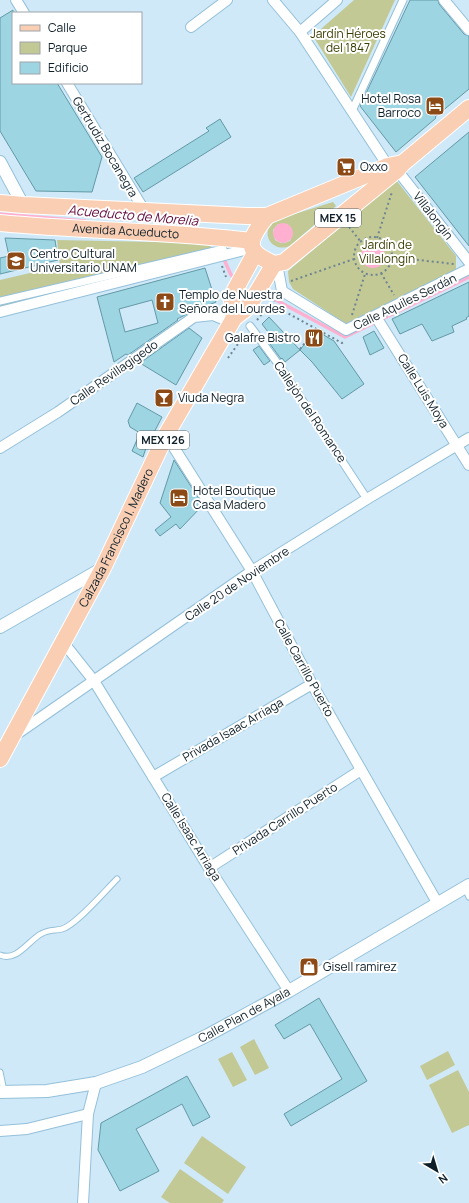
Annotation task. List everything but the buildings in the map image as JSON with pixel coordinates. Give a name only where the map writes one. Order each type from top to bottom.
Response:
[{"type":"main road","name":"MEX 15","points":[[276,264],[284,262],[396,166],[469,108]]},
{"type":"main road","name":"MEX 15","points":[[267,216],[396,166]]},
{"type":"main road","name":"Avenida Acueducto","points":[[0,203],[24,206],[267,216]]},
{"type":"main road","points":[[233,321],[232,302],[235,290],[253,247],[257,230],[267,216]]},
{"type":"main road","name":"Avenida Acueducto","points":[[0,223],[38,227],[212,236],[253,247]]},
{"type":"main road","points":[[253,247],[276,264]]},
{"type":"main road","name":"MEX 126","points":[[233,321],[253,299],[276,264]]},
{"type":"main road","name":"Calzada Francisco I. Madero","points":[[3,750],[103,568],[166,435],[233,321]]},
{"type":"street","points":[[16,0],[23,12]]},
{"type":"street","points":[[191,28],[227,0]]},
{"type":"street","name":"Villalongín","points":[[273,0],[300,32],[352,111],[469,262]]},
{"type":"street","points":[[300,32],[337,0]]},
{"type":"street","points":[[352,111],[403,0]]},
{"type":"street","points":[[444,0],[469,30]]},
{"type":"street","name":"Gertrudiz Bocanegra","points":[[68,84],[144,210]]},
{"type":"street","points":[[0,162],[24,206]]},
{"type":"street","points":[[0,301],[220,252],[253,247]]},
{"type":"street","points":[[0,312],[220,252]]},
{"type":"street","name":"Calle Aquiles Serdán","points":[[276,264],[282,291],[346,330],[376,317],[469,270]]},
{"type":"street","name":"Calle Revillagigedo","points":[[0,448],[58,412],[194,317],[213,315],[233,321]]},
{"type":"street","name":"Calle Luis Moya","points":[[376,317],[469,465]]},
{"type":"street","name":"Callejón del Romance","points":[[250,326],[279,365],[367,499]]},
{"type":"street","name":"Calle Carrillo Puerto","points":[[166,435],[252,572],[312,684],[438,904]]},
{"type":"street","name":"Calle 20 de Noviembre","points":[[3,750],[94,681],[252,572],[367,499],[469,438]]},
{"type":"street","points":[[0,627],[103,568]]},
{"type":"street","name":"Calle Isaac Arriaga","points":[[63,642],[94,681],[209,868],[289,991]]},
{"type":"street","name":"Privada Isaac Arriaga","points":[[153,777],[312,684]]},
{"type":"street","name":"Privada Carrillo Puerto","points":[[209,868],[361,770]]},
{"type":"street","name":"Calle Plan de Ayala","points":[[2,1092],[47,1091],[96,1083],[142,1067],[208,1035],[289,991],[438,904],[468,890]]},
{"type":"street","points":[[83,1203],[88,1114],[96,1083]]},
{"type":"street","points":[[0,1131],[27,1129],[88,1114]]},
{"type":"lane","points":[[0,955],[6,958],[15,955],[41,934],[50,930],[62,929],[74,922],[117,879]]},
{"type":"lane","points":[[0,1072],[2,1092]]},
{"type":"path","points":[[377,238],[394,187]]},
{"type":"path","points":[[345,223],[361,242]]},
{"type":"path","points":[[377,238],[382,240],[390,247],[392,257],[388,266],[381,273],[376,275],[366,274],[356,265],[354,259],[355,250],[361,242],[366,239],[377,238]]},
{"type":"path","points":[[220,252],[228,281]]},
{"type":"path","points":[[392,257],[456,264],[456,260]]},
{"type":"path","points":[[289,282],[354,259]]},
{"type":"path","points":[[381,273],[394,295]]},
{"type":"path","points":[[351,319],[366,274]]},
{"type":"path","points":[[289,277],[291,286]]},
{"type":"path","points":[[271,304],[342,343]]},
{"type":"path","points":[[225,362],[250,326],[267,308]]},
{"type":"path","points":[[300,350],[316,328]]},
{"type":"green space","name":"Jardín Héroes del 1847","points":[[354,0],[395,0],[351,97],[313,36]]},
{"type":"green space","name":"Jardín de Villalongín","points":[[396,180],[456,256],[456,271],[349,326],[293,289],[289,282],[288,271]]},
{"type":"green space","points":[[333,202],[336,206],[290,246],[284,248],[273,245],[268,237],[269,226],[272,221]],"holes":[[[278,224],[291,240],[283,243],[275,240],[273,230]]]},
{"type":"green space","points":[[57,240],[206,243],[210,245],[212,250],[211,253],[0,309],[0,280],[60,266]]},
{"type":"green space","points":[[254,1039],[269,1068],[255,1075],[240,1047]]},
{"type":"green space","points":[[448,1051],[455,1065],[427,1080],[420,1066]]},
{"type":"green space","points":[[232,1052],[247,1080],[233,1087],[218,1059]]},
{"type":"green space","points":[[458,1070],[469,1092],[469,1125],[452,1133],[429,1085]]},
{"type":"green space","points":[[202,1136],[246,1167],[228,1194],[184,1163]]},
{"type":"green space","points":[[180,1169],[224,1200],[222,1203],[170,1203],[161,1197]]},
{"type":"shaded area","points":[[283,223],[290,226],[293,233],[290,240],[283,243],[276,240],[273,233],[276,226]]},
{"type":"shaded area","points":[[373,244],[381,248],[385,256],[381,264],[373,268],[365,264],[361,256],[365,248]]},
{"type":"waterway","name":"Acueducto de Morelia","points":[[0,214],[85,221]]},
{"type":"waterway","name":"Acueducto de Morelia","points":[[223,257],[231,275],[236,278]]},
{"type":"waterway","name":"Acueducto de Morelia","points":[[261,292],[345,337],[469,277]]},
{"type":"place","name":"Hotel Rosa Barroco","points":[[435,106]]},
{"type":"place","name":"Oxxo","points":[[346,167]]},
{"type":"place","name":"Centro Cultural Universitario UNAM","points":[[16,261]]},
{"type":"place","name":"Templo de Nuestra Señora del Lourdes","points":[[165,302]]},
{"type":"place","name":"Galafre Bistro","points":[[314,338]]},
{"type":"place","name":"Viuda Negra","points":[[164,398]]},
{"type":"place","name":"Hotel Boutique Casa Madero","points":[[179,498]]},
{"type":"place","name":"Gisell ramirez","points":[[309,967]]}]
